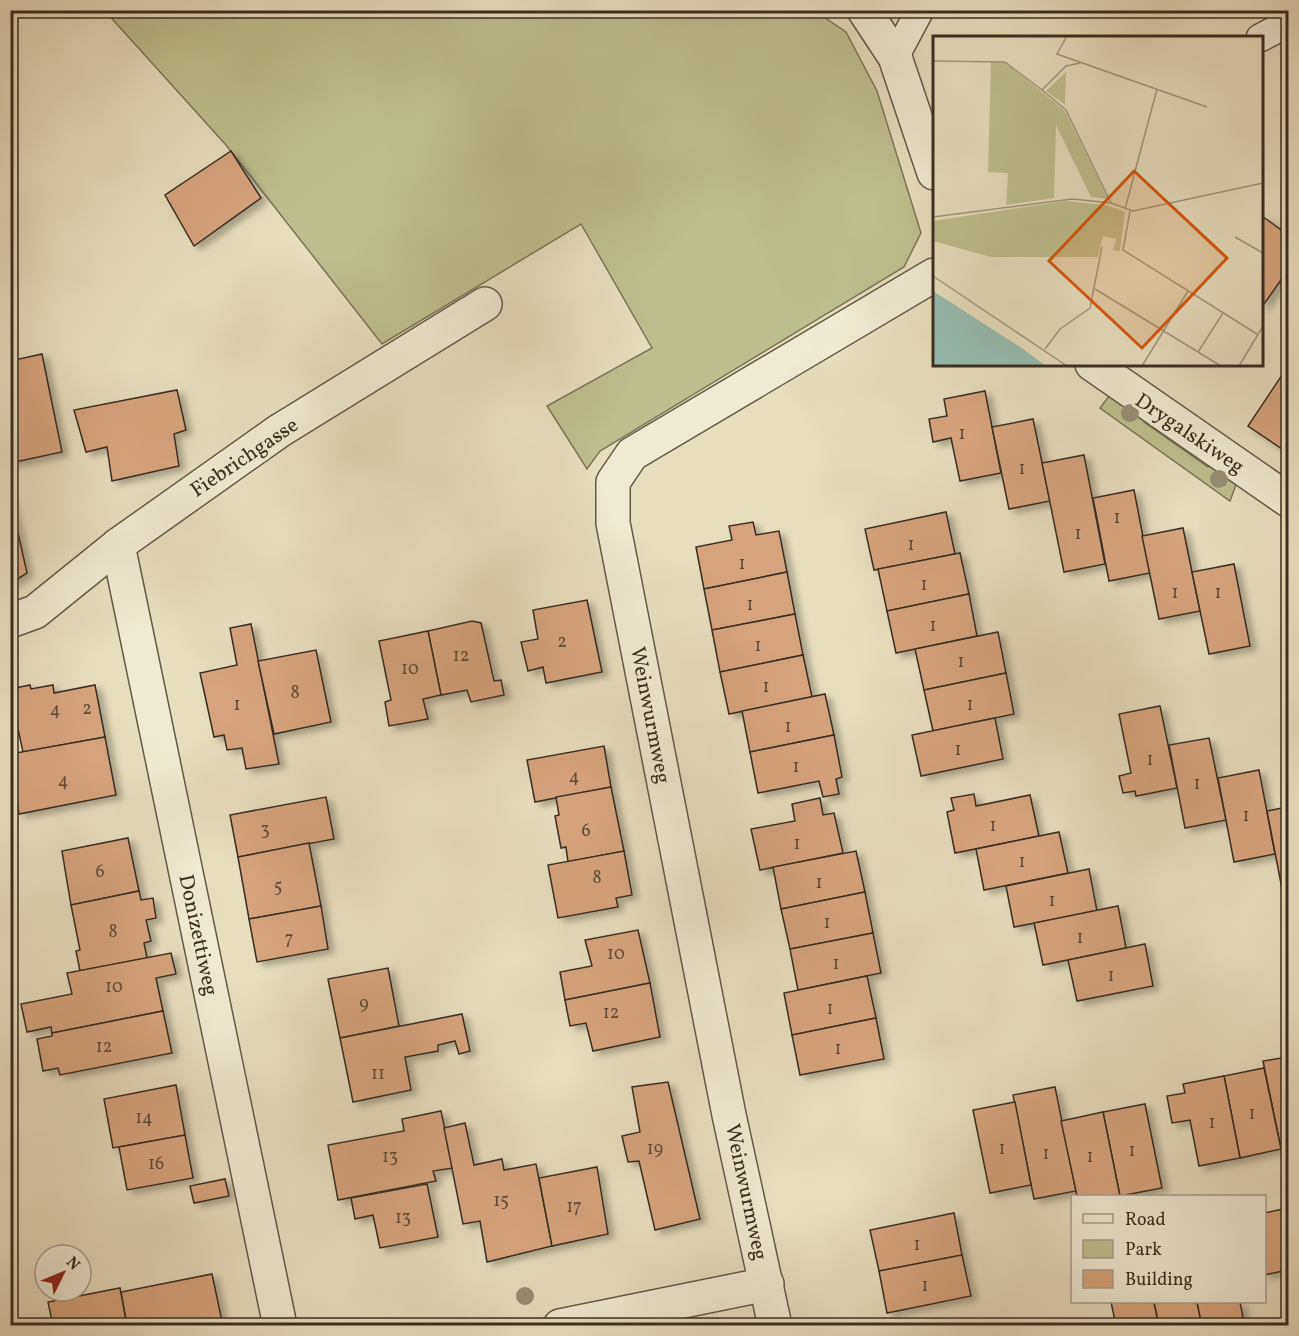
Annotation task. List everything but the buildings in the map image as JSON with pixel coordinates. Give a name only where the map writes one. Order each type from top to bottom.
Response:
[{"type":"street","points":[[864,10],[895,57],[933,170]]},
{"type":"street","name":"Weinwurmweg","points":[[775,1326],[729,1115],[614,523],[612,482],[632,454],[933,276]]},
{"type":"street","name":"Fiebrichgasse","points":[[10,621],[35,612],[118,545],[279,431],[485,304]]},
{"type":"street","name":"Drygalskiweg","points":[[1095,366],[1288,500]]},
{"type":"street","name":"Donizettiweg","points":[[118,545],[280,1326]]},
{"type":"street","points":[[560,1326],[767,1284]]},
{"type":"lane","points":[[895,57],[920,10]]},
{"type":"lane","points":[[1263,36],[1288,23]]},
{"type":"green space","points":[[105,11],[815,11],[846,32],[877,91],[921,233],[904,267],[600,451],[587,469],[547,406],[652,348],[581,224],[382,344],[226,145]]},
{"type":"green space","points":[[1110,395],[1149,412],[1144,422],[1208,467],[1215,458],[1237,482],[1230,501],[1100,408]]}]
